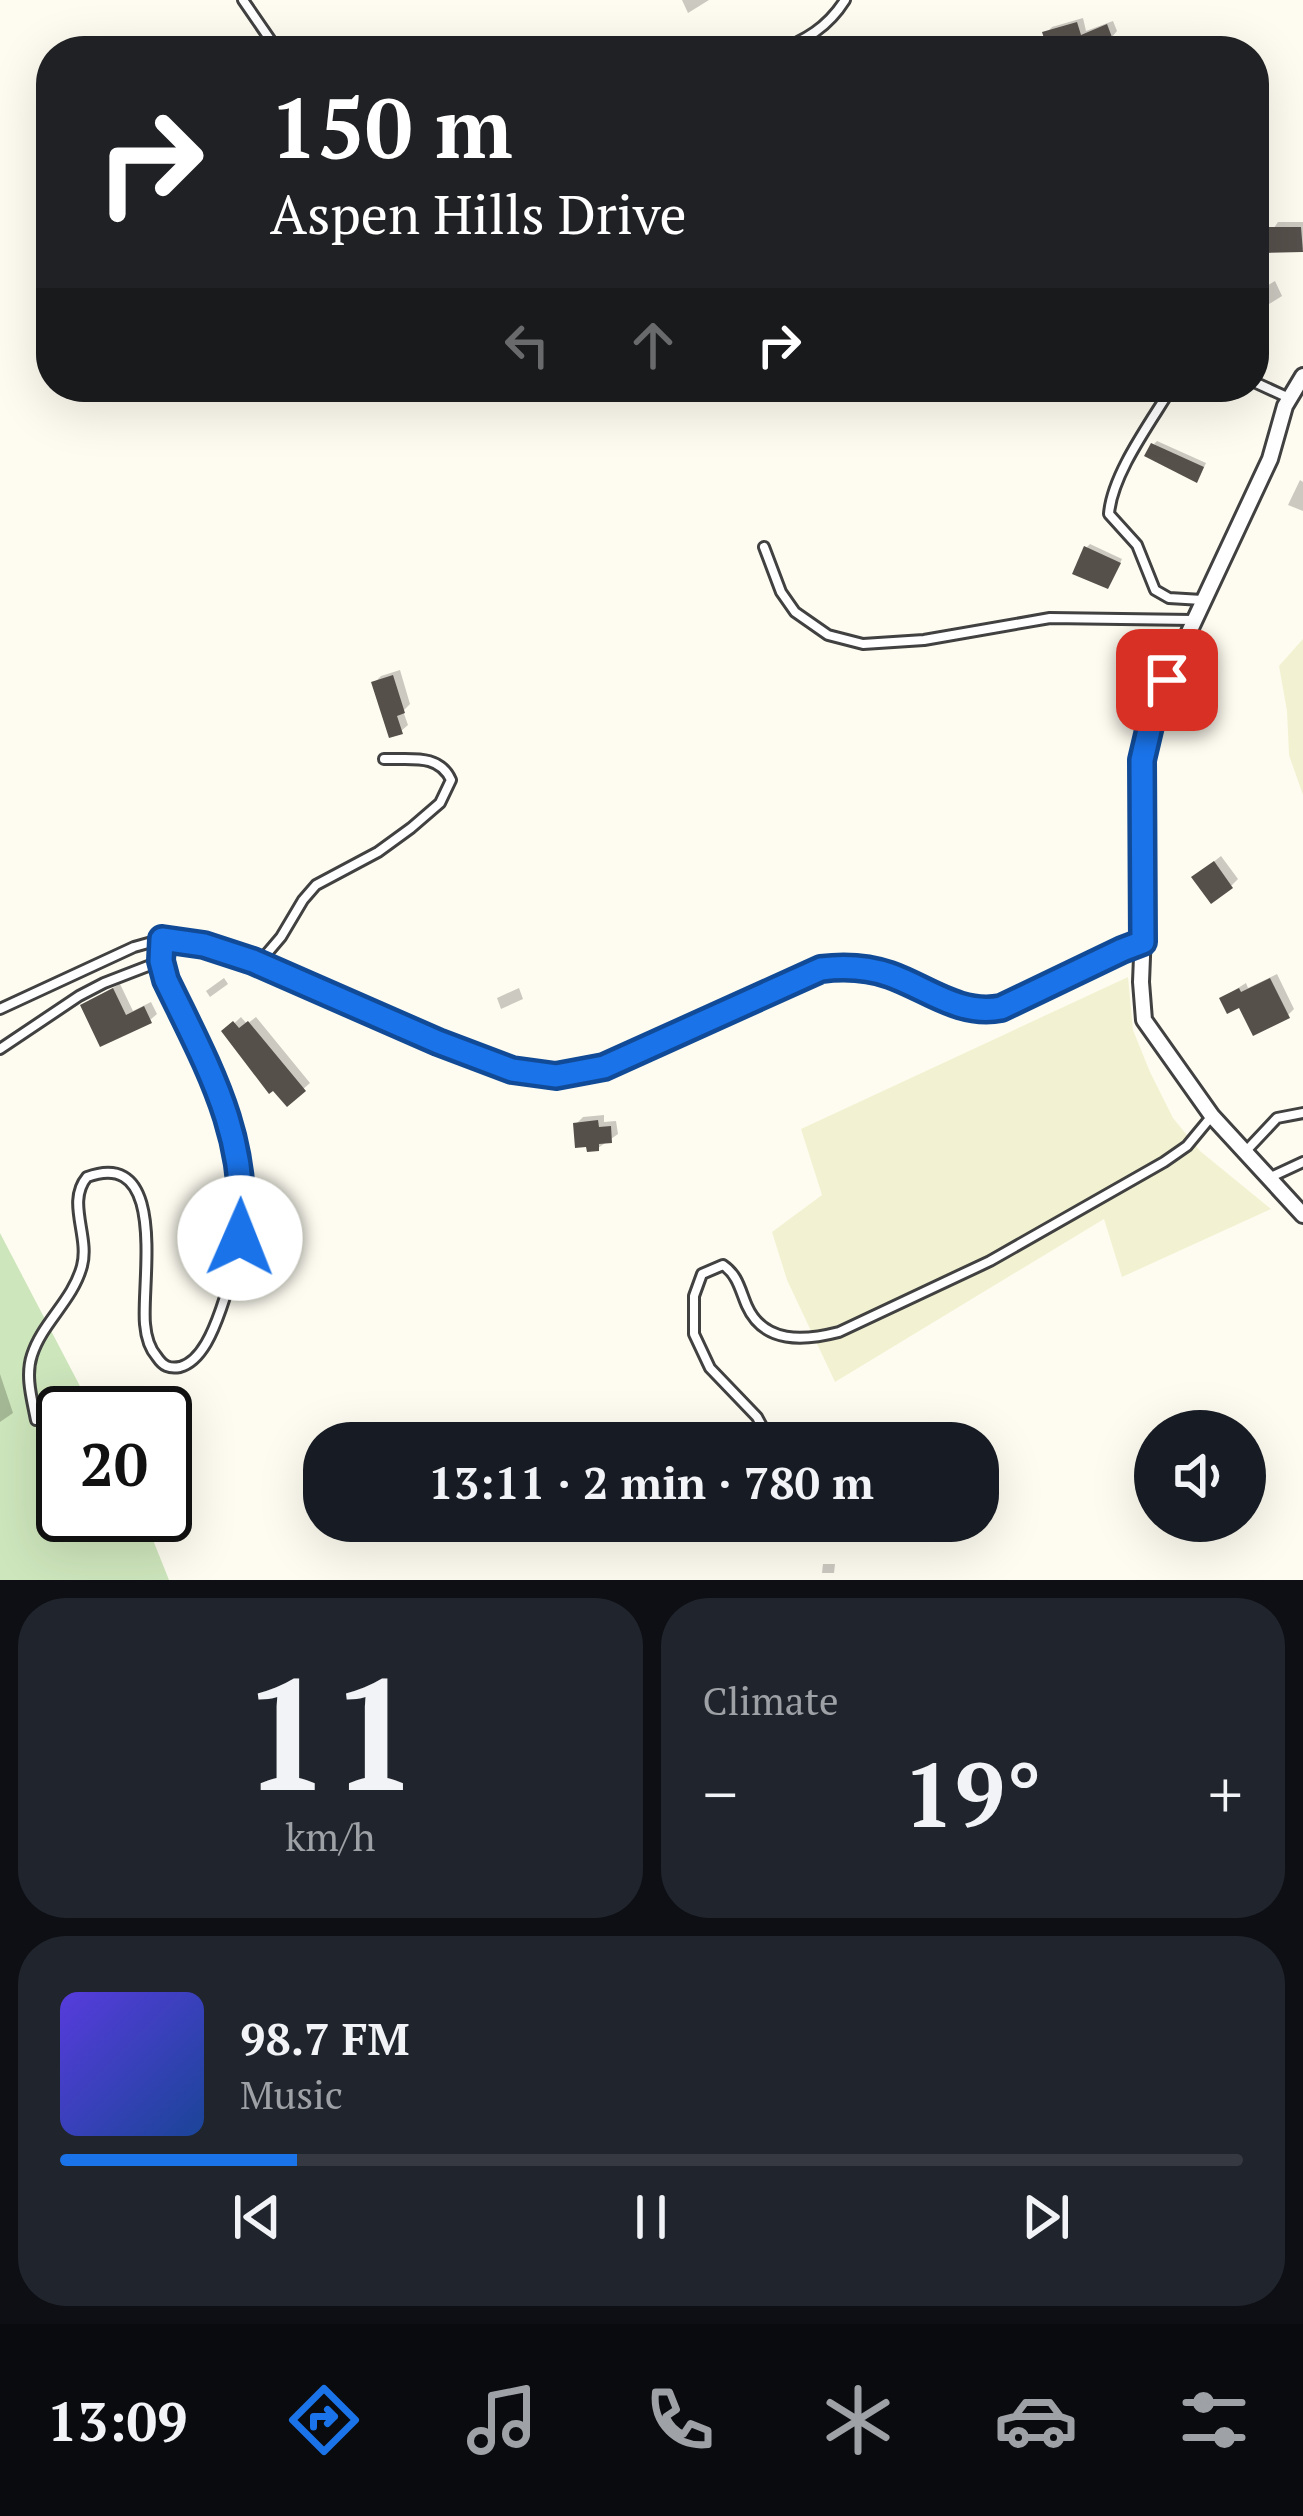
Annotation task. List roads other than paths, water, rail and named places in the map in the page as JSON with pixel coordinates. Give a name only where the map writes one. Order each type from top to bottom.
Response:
[{"type":"street","points":[[1303,376],[1289,398],[1270,460],[1154,709],[1142,760],[1144,1020],[1212,1116],[1303,1215]]},
{"type":"lane","points":[[243,0],[268,36]]},
{"type":"lane","points":[[808,36],[823,27],[845,0]]},
{"type":"lane","points":[[1269,389],[1289,398]]},
{"type":"lane","points":[[1164,402],[1120,479],[1108,514],[1137,545],[1155,590],[1169,598],[1204,600]]},
{"type":"lane","points":[[764,547],[781,592],[795,612],[828,634],[862,644],[924,640],[1050,618],[1194,620]]},
{"type":"lane","points":[[258,964],[316,885],[378,852],[446,795],[451,780],[439,764],[384,759]]},
{"type":"lane","points":[[0,1009],[134,947],[162,939],[204,945],[258,964],[485,1062],[556,1076],[604,1067],[821,969],[873,970],[962,1008],[990,1010],[1014,1004],[1143,942]]},
{"type":"lane","points":[[36,1420],[30,1387],[32,1354],[82,1266],[84,1236],[77,1194],[87,1177],[120,1174],[135,1188],[142,1204],[147,1238],[146,1331],[154,1354],[165,1366],[186,1365],[201,1351],[235,1269],[244,1202],[240,1160],[222,1100],[166,980],[162,939]]},
{"type":"lane","points":[[0,1049],[79,996],[161,961]]},
{"type":"lane","points":[[1244,1152],[1277,1118],[1303,1113]]},
{"type":"lane","points":[[759,1422],[710,1368],[694,1334],[694,1296],[702,1274],[723,1265],[731,1269],[749,1310],[760,1327],[772,1334],[813,1339],[839,1331],[990,1261],[1164,1162],[1187,1146],[1212,1116]]},
{"type":"lane","points":[[1268,1179],[1303,1162]]}]
